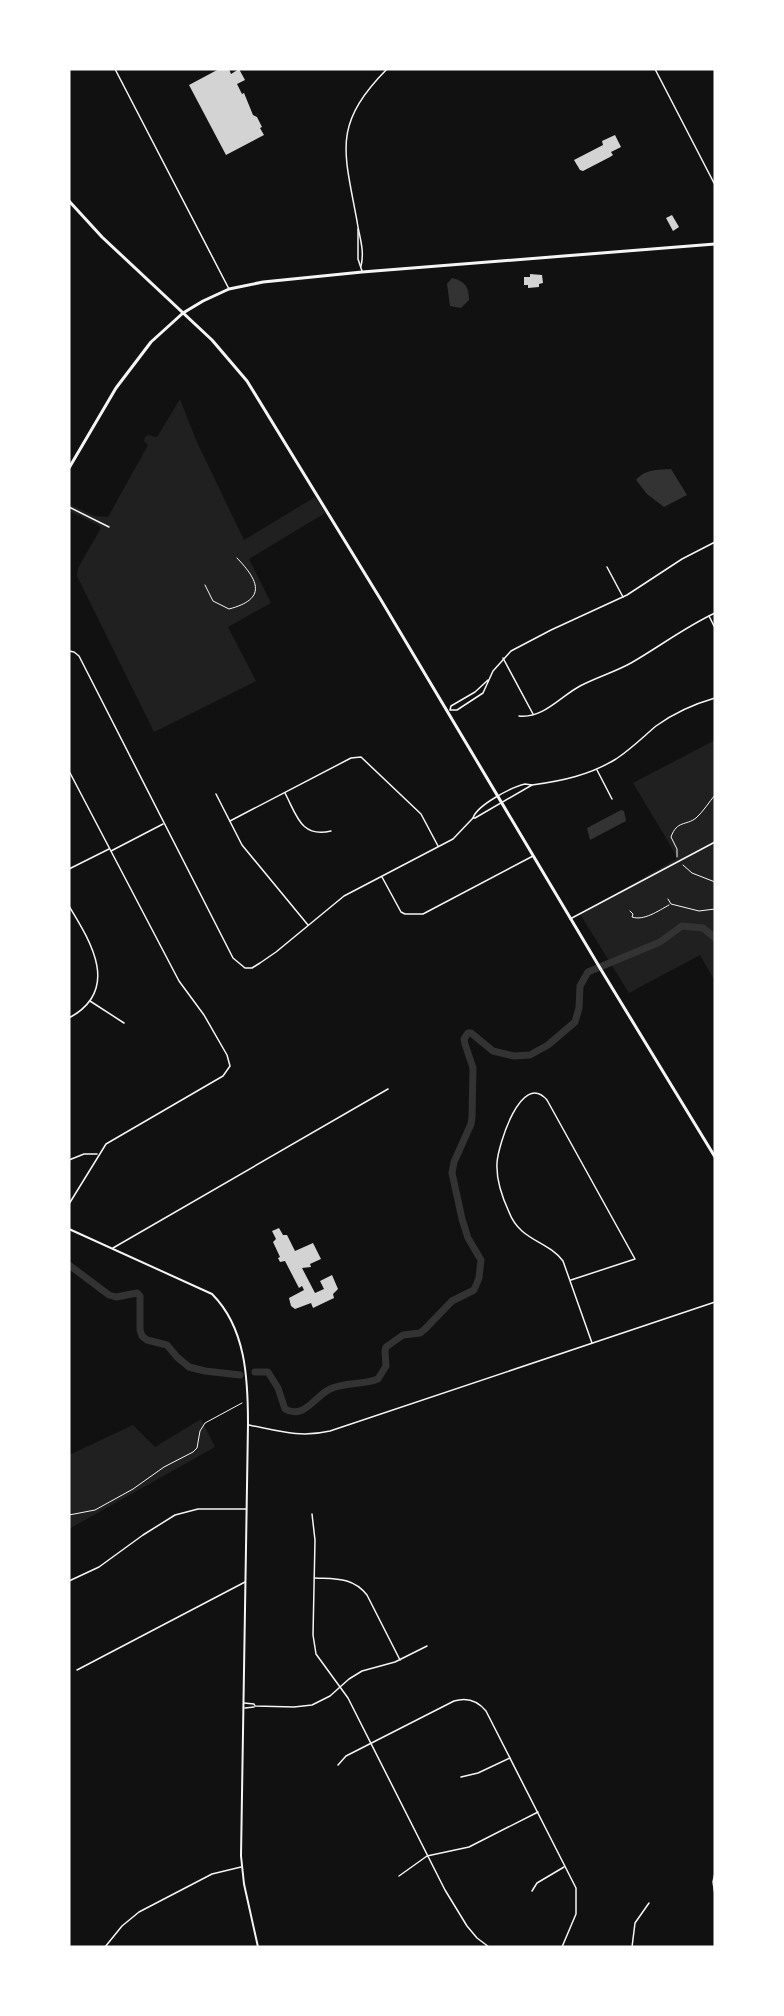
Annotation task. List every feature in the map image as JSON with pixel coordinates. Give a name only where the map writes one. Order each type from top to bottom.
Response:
[{"type":"main road","points":[[69,201],[102,237],[229,358],[247,381],[449,711],[532,856],[715,1156]]},
{"type":"main road","points":[[69,468],[125,374],[151,342],[183,314],[203,301],[230,289],[263,282],[363,272],[715,244]]},
{"type":"street","points":[[115,69],[230,289]]},
{"type":"street","points":[[362,266],[358,259],[358,227],[346,164],[347,134],[353,112],[360,100],[387,69]]},
{"type":"street","points":[[655,69],[715,185]]},
{"type":"street","points":[[358,227],[362,237],[363,272]]},
{"type":"street","points":[[69,507],[109,527]]},
{"type":"street","points":[[449,711],[452,706],[475,692],[488,680],[503,658],[518,647],[623,597],[682,559],[715,542]]},
{"type":"street","points":[[607,567],[623,597]]},
{"type":"street","points":[[519,716],[533,715],[554,705],[578,687],[632,662],[715,613]]},
{"type":"street","points":[[708,616],[715,628]]},
{"type":"street","points":[[69,651],[79,656],[233,958],[242,967],[248,968],[260,963],[344,896],[457,835],[473,818],[477,809],[517,786],[570,779],[596,769],[624,754],[673,715],[715,698]]},
{"type":"street","points":[[503,658],[533,715]]},
{"type":"street","points":[[449,711],[457,710],[480,696],[488,680]]},
{"type":"street","points":[[230,821],[351,758],[361,757],[419,812],[438,847]]},
{"type":"street","points":[[596,769],[612,799]]},
{"type":"street","points":[[69,771],[179,981],[204,1015],[226,1053],[230,1066],[223,1076],[106,1144],[69,1204]]},
{"type":"street","points":[[473,818],[532,785]]},
{"type":"street","points":[[285,793],[300,822],[307,830],[316,833],[332,831]]},
{"type":"street","points":[[216,794],[245,849],[309,925]]},
{"type":"street","points":[[69,869],[164,824]]},
{"type":"street","points":[[570,919],[715,842]]},
{"type":"street","points":[[381,877],[401,912],[423,914],[532,856]]},
{"type":"street","points":[[69,906],[92,948],[97,962],[98,980],[90,1000],[82,1010],[69,1018]]},
{"type":"street","points":[[90,1000],[124,1023]]},
{"type":"street","points":[[112,1249],[388,1089]]},
{"type":"street","points":[[571,1280],[635,1259],[543,1095],[531,1094],[518,1104],[510,1118],[497,1163],[499,1186],[511,1219],[527,1236],[556,1253],[566,1267],[592,1343]]},
{"type":"street","points":[[69,1160],[84,1154],[99,1154]]},
{"type":"street","points":[[69,1228],[212,1294],[228,1314],[242,1349],[246,1374],[248,1424],[242,1867],[247,1903],[258,1947]]},
{"type":"street","points":[[248,1424],[299,1435],[314,1435],[330,1431],[715,1302]]},
{"type":"street","points":[[69,1581],[99,1567],[143,1535],[180,1513],[198,1509],[247,1509]]},
{"type":"street","points":[[312,1514],[315,1533],[315,1650],[320,1661],[341,1687],[427,1856],[467,1926],[489,1947]]},
{"type":"street","points":[[314,1578],[342,1579],[361,1588],[367,1595],[400,1660]]},
{"type":"street","points":[[77,1670],[246,1581]]},
{"type":"street","points":[[244,1708],[309,1706],[325,1699],[362,1671],[400,1660],[427,1646]]},
{"type":"street","points":[[338,1765],[346,1756],[454,1701],[465,1700],[477,1703],[485,1710],[576,1888],[578,1901],[574,1919],[562,1947]]},
{"type":"street","points":[[244,1703],[255,1706]]},
{"type":"street","points":[[460,1777],[478,1773],[510,1758]]},
{"type":"street","points":[[399,1876],[427,1856],[469,1847],[538,1812]]},
{"type":"street","points":[[105,1947],[122,1926],[139,1912],[212,1874],[242,1867]]},
{"type":"street","points":[[532,1891],[537,1882],[566,1867]]},
{"type":"street","points":[[715,1873],[713,1882],[715,1895]]},
{"type":"street","points":[[632,1947],[635,1923],[649,1904]]},
{"type":"path","points":[[205,585],[213,601],[229,609],[250,601],[256,587],[248,568],[237,558]]},
{"type":"path","points":[[715,795],[696,818],[678,826],[671,837],[679,861],[689,871],[715,882]]},
{"type":"path","points":[[668,899],[671,904]]},
{"type":"path","points":[[630,911],[633,914],[632,917],[639,918],[648,917],[671,904],[699,911],[715,909]]},
{"type":"path","points":[[69,1515],[95,1510],[133,1489],[164,1467],[193,1452],[197,1448],[200,1431],[205,1423],[244,1403]]},
{"type":"shaded area","points":[[452,278],[463,283],[468,292],[469,300],[461,308],[450,306],[447,284]]},
{"type":"shaded area","points":[[180,399],[196,440],[244,540],[315,497],[325,513],[249,559],[271,603],[228,627],[256,681],[154,732],[77,576],[78,568],[101,528],[69,511],[69,504],[95,516],[108,517],[148,445],[144,441],[145,437],[148,435],[157,437]]},
{"type":"shaded area","points":[[671,469],[687,495],[664,507],[647,494],[636,480],[648,472]]},
{"type":"shaded area","points":[[715,740],[715,981],[700,955],[629,993],[580,914],[678,858],[633,783]]},
{"type":"shaded area","points":[[621,810],[624,811],[626,821],[590,840],[587,828]]},
{"type":"shaded area","points":[[201,1419],[215,1447],[69,1529],[69,1455],[133,1425],[155,1447]]},
{"type":"building","points":[[219,69],[229,69],[231,74],[239,69],[245,80],[237,84],[242,94],[244,93],[253,115],[257,117],[264,135],[226,155],[189,85]]},
{"type":"building","points":[[615,135],[621,147],[611,152],[613,155],[583,171],[580,170],[574,160],[603,145],[602,141]]},
{"type":"building","points":[[672,215],[679,227],[673,231],[666,218]]},
{"type":"building","points":[[530,274],[542,275],[543,283],[539,284],[539,287],[528,288],[528,285],[524,285],[524,277],[530,277]]},
{"type":"building","points":[[279,1228],[283,1235],[287,1235],[295,1251],[313,1243],[321,1259],[310,1264],[311,1267],[302,1268],[315,1293],[324,1289],[320,1281],[332,1275],[338,1289],[333,1294],[334,1298],[313,1308],[311,1303],[295,1309],[291,1306],[289,1298],[304,1290],[302,1286],[299,1288],[285,1261],[280,1262],[278,1258],[280,1257],[273,1242],[276,1239],[272,1231]]},
{"type":"waterway","points":[[255,1372],[268,1372],[278,1388],[285,1409],[298,1412],[330,1389],[378,1379],[386,1366],[386,1347],[403,1335],[420,1333],[452,1301],[474,1290],[479,1278],[481,1260],[468,1238],[452,1173],[454,1162],[472,1117],[473,1068],[464,1039],[468,1033],[493,1051],[514,1056],[530,1055],[548,1045],[575,1022],[579,1008],[580,986],[588,972],[660,942],[682,926],[703,928],[715,938]]},
{"type":"waterway","points":[[69,1265],[109,1295],[116,1297],[137,1293],[140,1296],[140,1330],[142,1336],[147,1340],[167,1345],[189,1367],[240,1375]]}]
